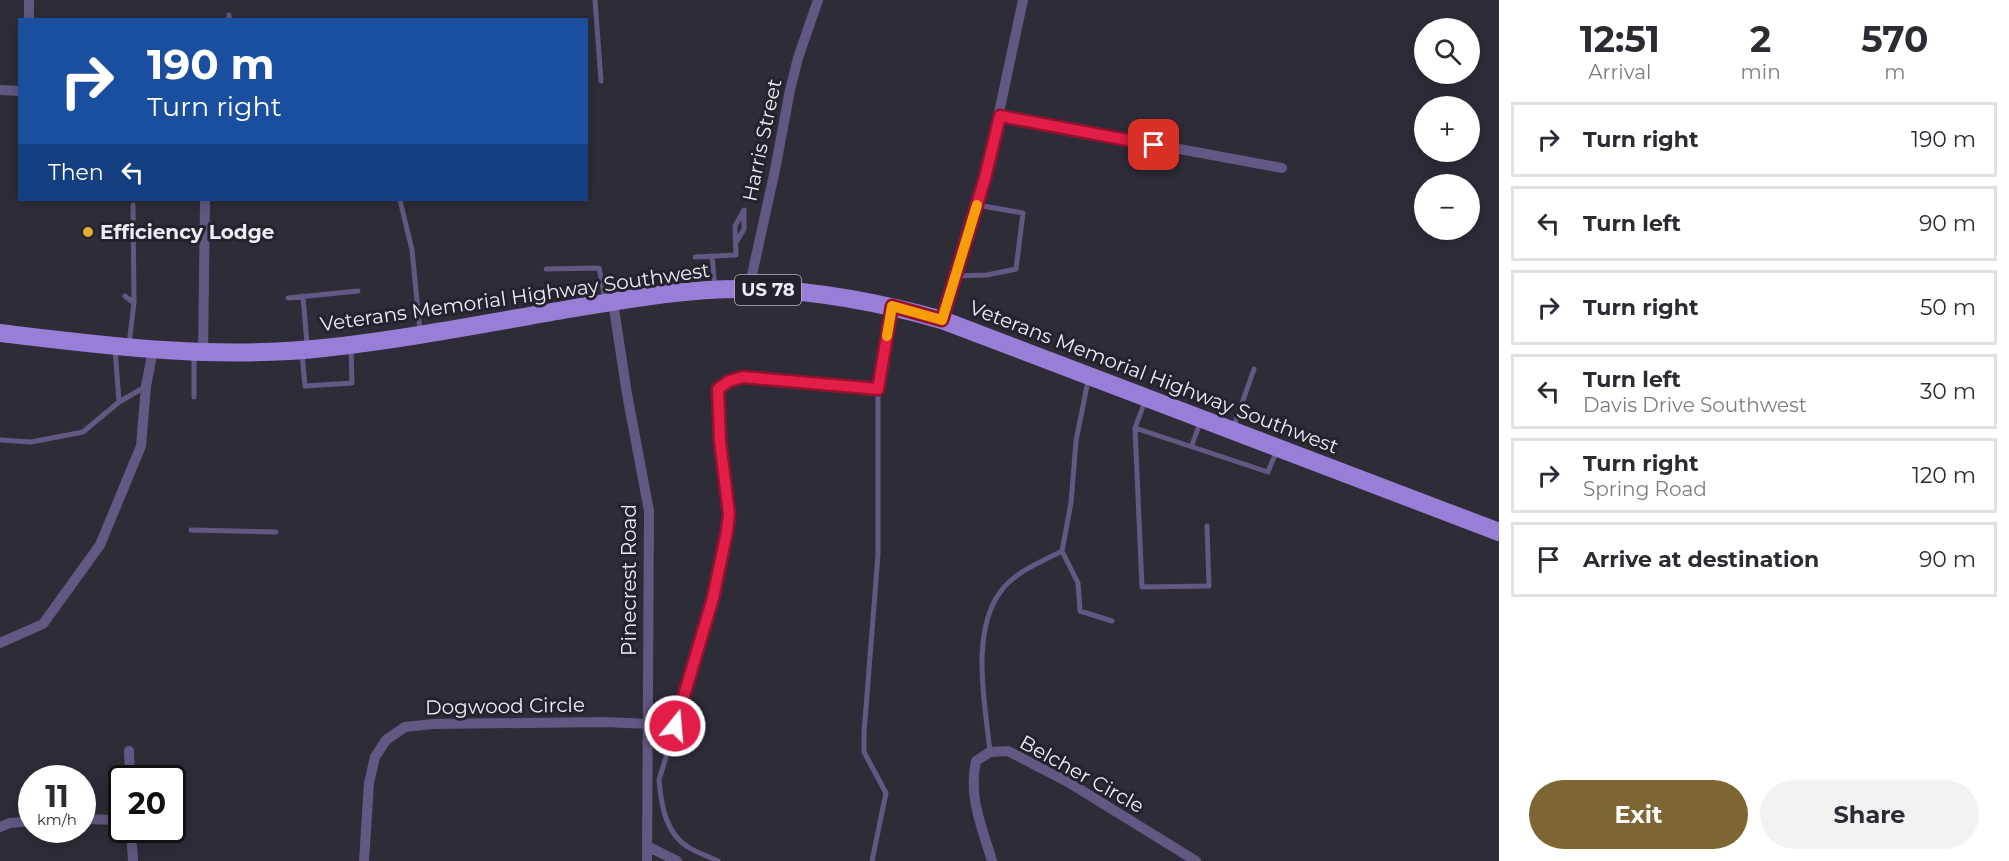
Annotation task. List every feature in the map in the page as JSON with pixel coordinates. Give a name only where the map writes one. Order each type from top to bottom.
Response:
[{"type":"main road","name":"Veterans Memorial Highway Southwest","points":[[0,333],[198,353],[304,349],[420,334],[609,303],[715,290],[791,290],[837,295],[892,306],[942,320],[1499,532]]},
{"type":"street","points":[[29,0],[29,18]]},
{"type":"street","name":"Harris Street","points":[[747,289],[798,58],[818,0]]},
{"type":"street","points":[[942,320],[977,205],[1000,116],[1023,0]]},
{"type":"street","points":[[0,90],[18,92]]},
{"type":"street","points":[[1000,116],[1282,168]]},
{"type":"street","points":[[198,353],[205,201]]},
{"type":"street","name":"Pinecrest Road","points":[[609,303],[649,511],[647,861]]},
{"type":"street","points":[[0,643],[43,624],[100,545],[141,446],[146,386],[153,350]]},
{"type":"street","name":"Dogwood Circle","points":[[364,861],[369,783],[375,757],[386,740],[405,728],[434,724],[605,722],[647,724]]},
{"type":"street","points":[[129,751],[130,765]]},
{"type":"street","name":"Belcher Circle","points":[[992,861],[973,798],[973,776],[976,761],[990,752],[1008,751],[1068,782],[1196,861]]},
{"type":"street","points":[[0,827],[18,822]]},
{"type":"street","points":[[132,843],[133,861]]},
{"type":"street","points":[[647,846],[677,861]]},
{"type":"lane","points":[[595,0],[601,81]]},
{"type":"lane","points":[[400,201],[412,250],[420,334]]},
{"type":"lane","points":[[119,402],[122,347],[134,303],[134,205]]},
{"type":"lane","points":[[956,276],[987,275],[1016,268],[1023,213],[977,205]]},
{"type":"lane","points":[[695,257],[736,255],[735,226],[744,210],[744,229],[736,242]]},
{"type":"lane","points":[[711,256],[715,290]]},
{"type":"lane","points":[[546,269],[599,268],[609,303]]},
{"type":"lane","points":[[288,298],[358,291]]},
{"type":"lane","points":[[125,296],[134,303]]},
{"type":"lane","points":[[303,296],[305,386],[352,383],[351,344]]},
{"type":"lane","points":[[872,861],[886,793],[864,752],[864,733],[878,555],[878,389],[892,306]]},
{"type":"lane","points":[[194,397],[198,353]]},
{"type":"lane","points":[[1233,431],[1254,369]]},
{"type":"lane","points":[[1089,376],[1076,441],[1071,503],[1062,551],[1078,583],[1080,611],[1112,621]]},
{"type":"lane","points":[[718,861],[686,846],[669,826],[661,805],[659,780],[703,633],[727,531],[729,514],[720,441],[718,389],[729,381],[743,377],[878,389]]},
{"type":"lane","points":[[0,440],[31,442],[83,432],[119,402],[146,386]]},
{"type":"lane","points":[[1147,398],[1136,428],[1142,587],[1209,586],[1207,526]]},
{"type":"lane","points":[[1192,445],[1201,419]]},
{"type":"lane","points":[[1136,428],[1268,472],[1278,448]]},
{"type":"lane","points":[[191,530],[276,532]]},
{"type":"lane","points":[[990,752],[983,684],[983,634],[990,609],[1002,589],[1024,570],[1062,551]]},
{"type":"slow traffic","points":[[887,336],[892,306],[942,320],[977,205]]},
{"type":"place","name":"Efficiency Lodge","points":[[88,232]]},
{"type":"route","points":[[675,726],[713,598],[727,531],[729,514],[720,441],[718,389],[729,381],[743,377],[878,389],[892,306],[942,320],[985,178],[1000,116],[1154,145]]}]
